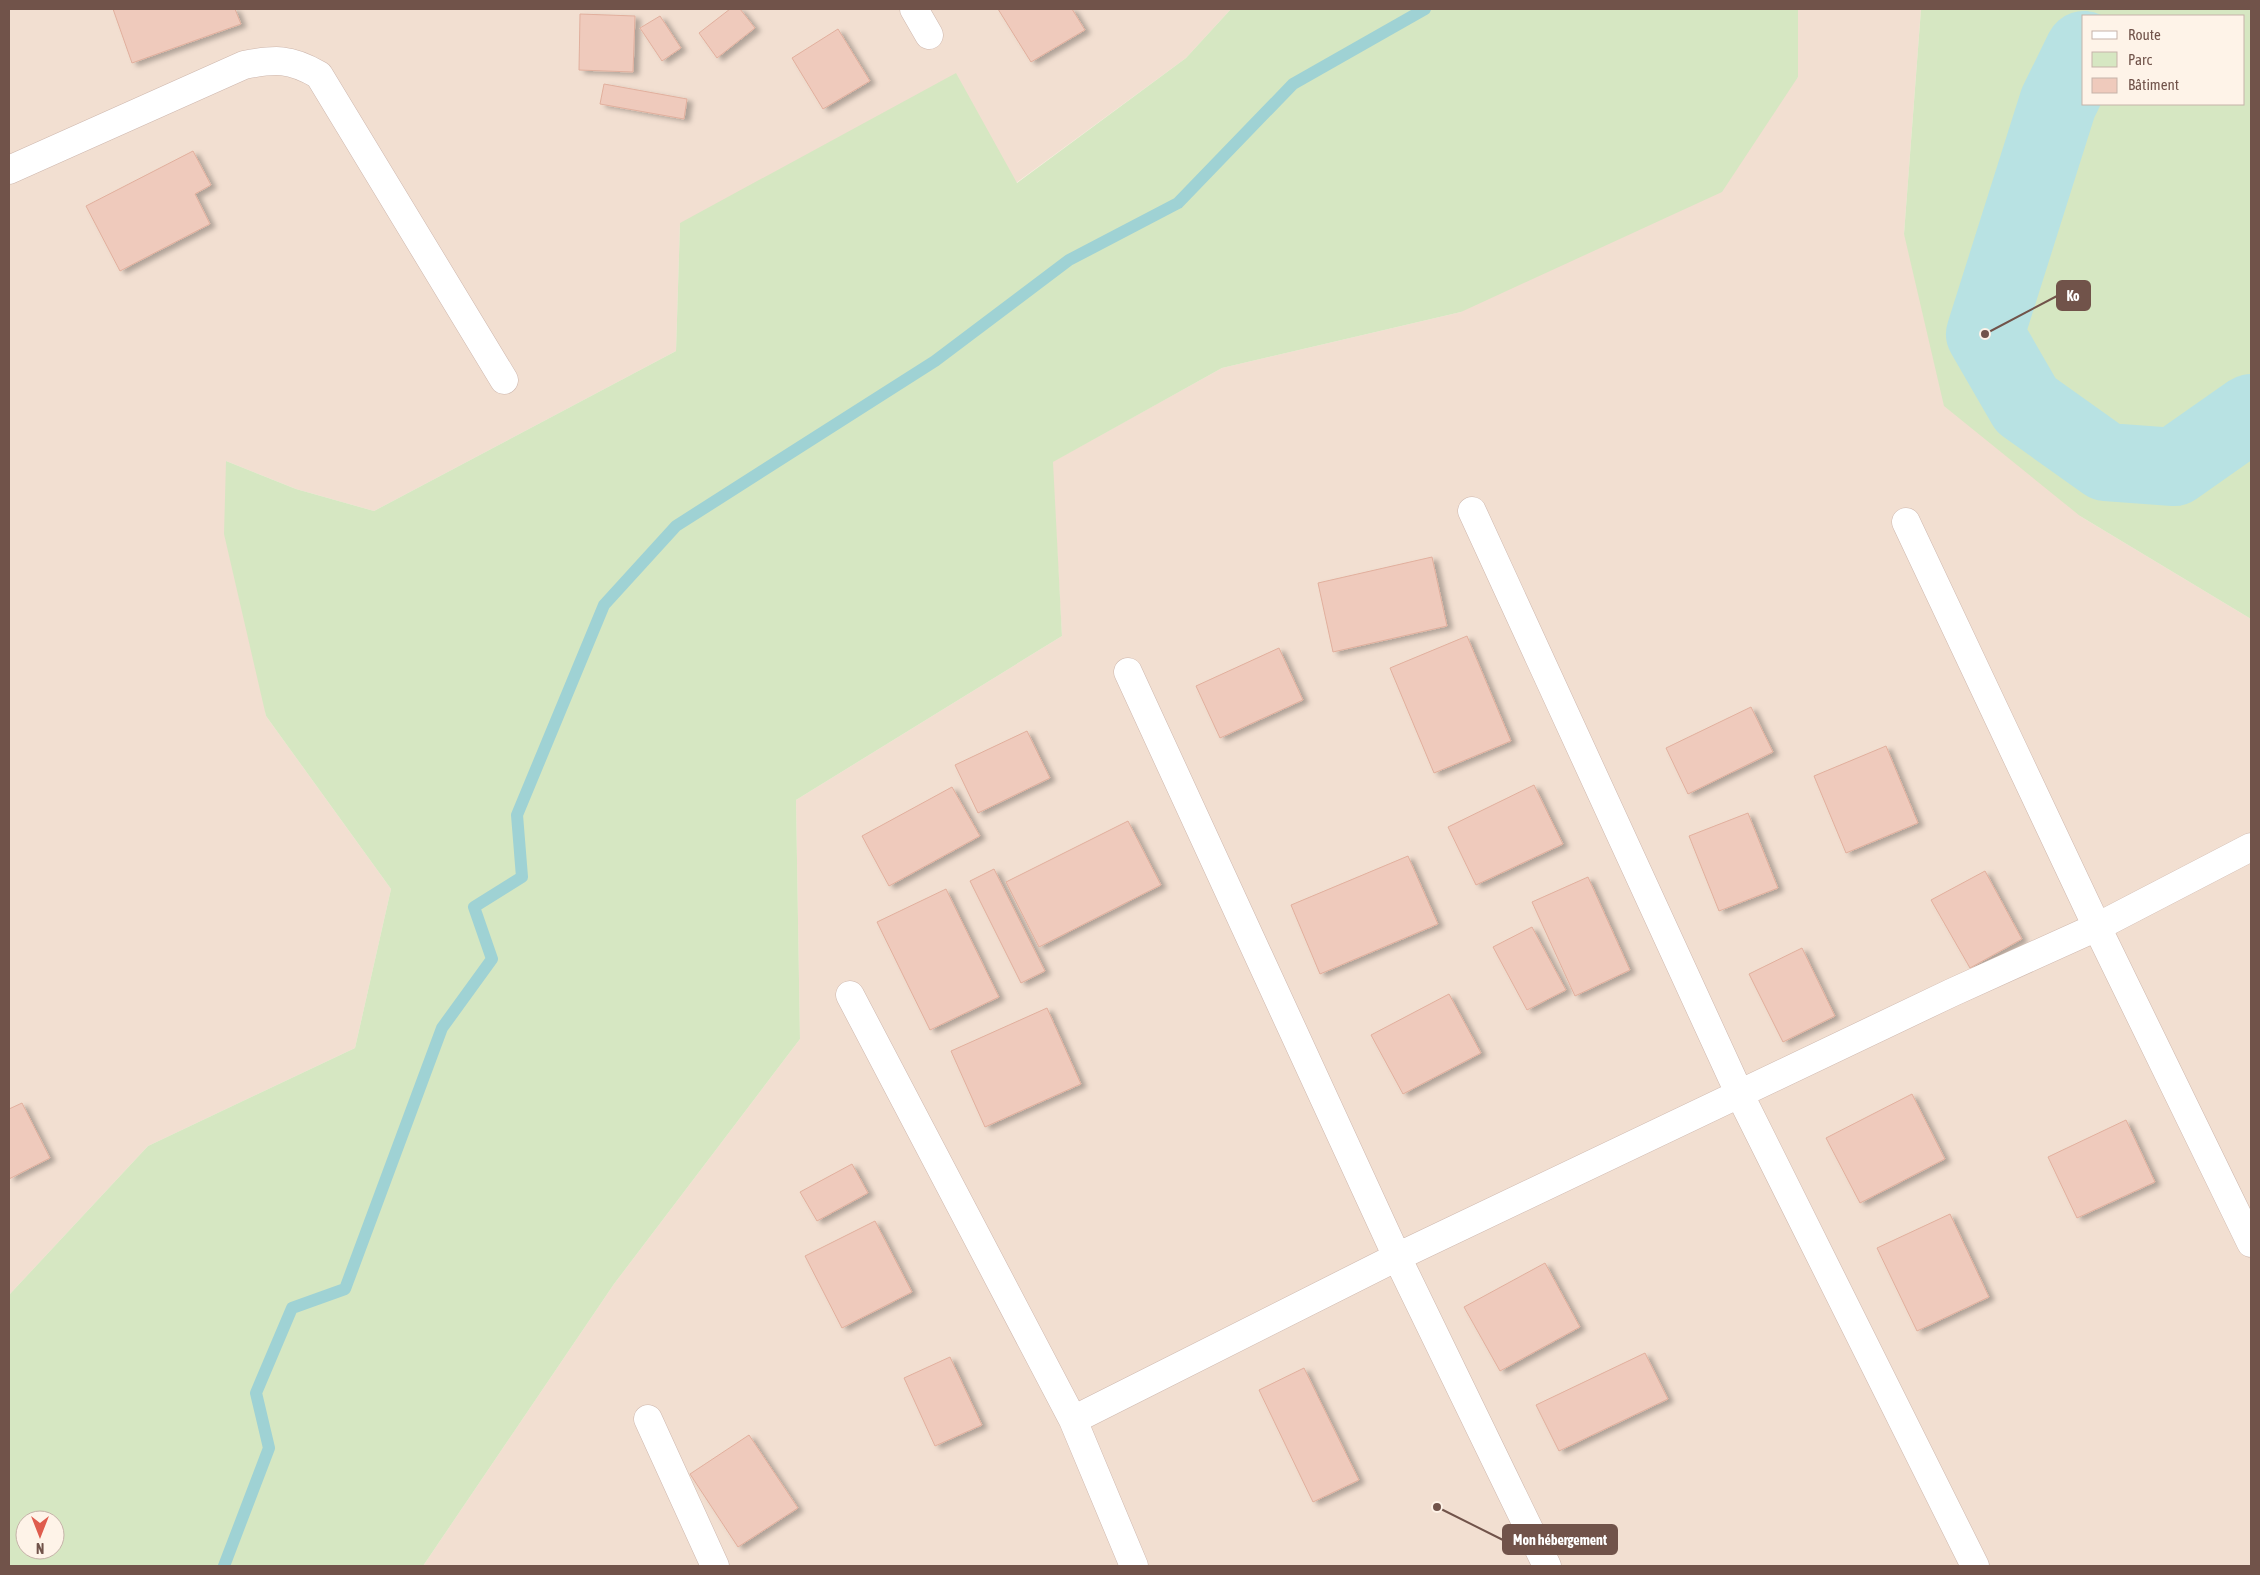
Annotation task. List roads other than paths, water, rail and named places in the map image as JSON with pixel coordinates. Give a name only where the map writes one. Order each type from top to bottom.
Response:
[{"type":"street","points":[[914,9],[929,35]]},
{"type":"street","points":[[9,170],[244,65],[276,59],[302,65],[319,75],[504,380]]},
{"type":"street","points":[[1472,511],[1740,1095],[1974,1566]]},
{"type":"street","points":[[1906,522],[2096,927],[2251,1244]]},
{"type":"street","points":[[1128,672],[1397,1257],[1547,1566]]},
{"type":"street","points":[[1073,1420],[1397,1257],[1951,993],[2096,927],[2251,847]]},
{"type":"street","points":[[850,995],[1073,1420],[1134,1566]]},
{"type":"street","points":[[648,1419],[715,1566]]},
{"type":"waterway","points":[[224,1566],[269,1448],[256,1393],[292,1308],[345,1289],[442,1028],[492,959],[474,907],[522,877],[517,815],[604,605],[676,526],[935,361],[1069,260],[1178,203],[1293,84],[1425,9]]},
{"type":"waterway","points":[[2082,54],[2058,103],[1985,334],[2026,405],[2106,462],[2174,467],[2251,413]]},
{"type":"place","name":"Ko","points":[[1985,334]]},
{"type":"place","name":"Mon hébergement","points":[[1437,1507]]}]
